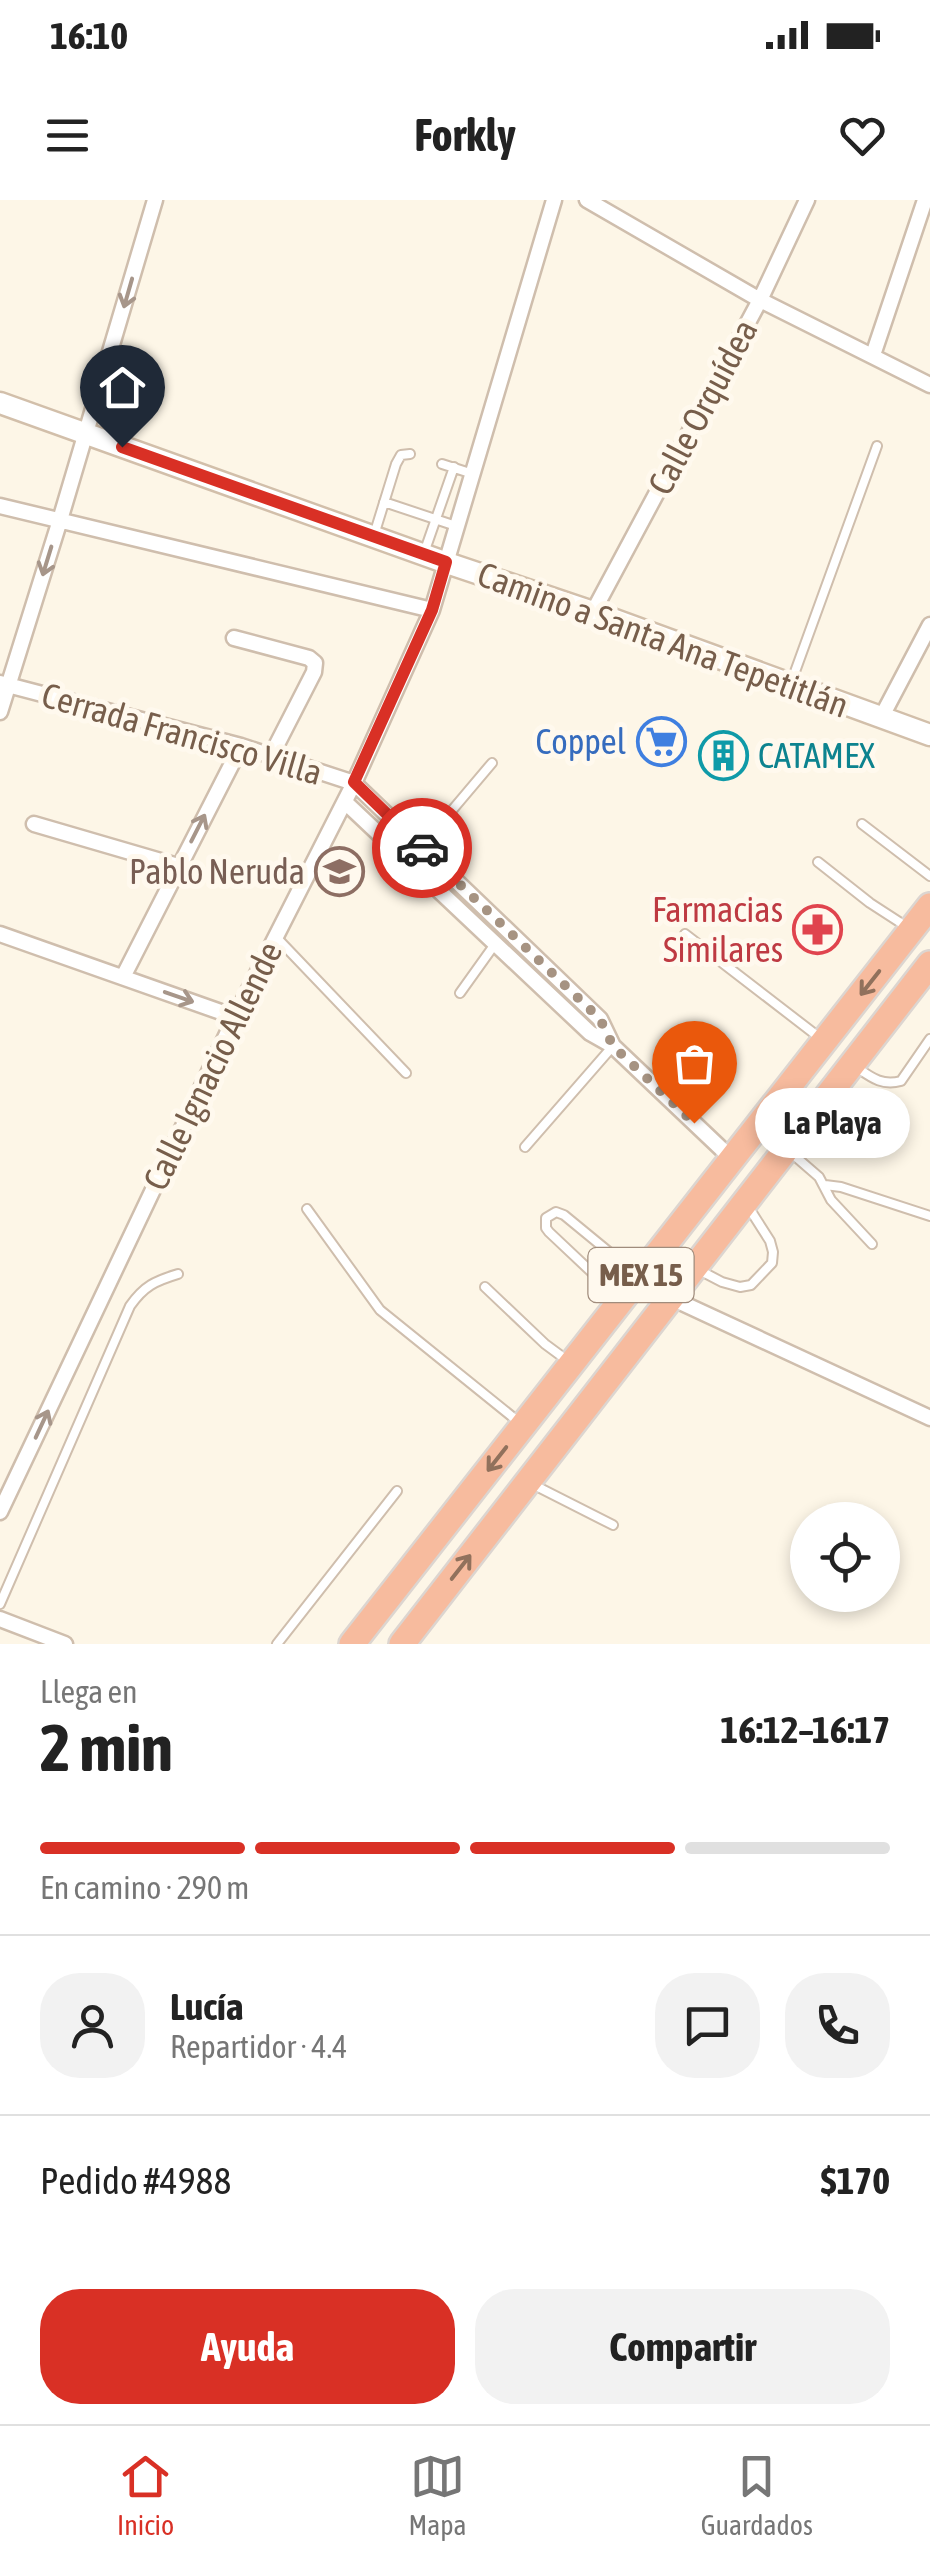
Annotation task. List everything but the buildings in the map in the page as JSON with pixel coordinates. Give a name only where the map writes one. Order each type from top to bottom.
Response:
[{"type":"highway","name":"MEX 15","points":[[352,1644],[930,906]]},
{"type":"highway","name":"MEX 15","points":[[402,1644],[930,964]]},
{"type":"street","points":[[0,712],[4,684],[60,520],[156,200]]},
{"type":"street","name":"Calle Ignacio Allende","points":[[0,1512],[235,1017],[345,802],[432,610],[554,200]]},
{"type":"street","points":[[587,200],[760,300],[930,386]]},
{"type":"street","name":"Calle Orquídea","points":[[593,612],[760,300],[807,200]]},
{"type":"street","points":[[873,355],[924,200]]},
{"type":"street","name":"Camino a Santa Ana Tepetitlán","points":[[0,404],[930,735]]},
{"type":"street","points":[[0,506],[432,610]]},
{"type":"street","points":[[881,718],[930,626]]},
{"type":"street","points":[[234,638],[315,663],[272,756]]},
{"type":"street","name":"Cerrada Francisco Villa","points":[[4,684],[241,746],[354,782],[600,1019],[613,1046]]},
{"type":"street","points":[[123,977],[241,746]]},
{"type":"street","name":"Cerrada Francisco Villa","points":[[345,802],[590,1033],[613,1046],[732,1159]]},
{"type":"street","points":[[34,824],[178,866]]},
{"type":"street","points":[[0,934],[235,1017]]},
{"type":"street","points":[[669,1298],[930,1418]]},
{"type":"street","points":[[0,1619],[65,1644]]},
{"type":"lane","points":[[790,684],[877,446]]},
{"type":"lane","points":[[374,535],[401,455],[410,454]]},
{"type":"lane","points":[[442,464],[473,474]]},
{"type":"lane","points":[[424,554],[454,468]]},
{"type":"lane","points":[[384,502],[458,526]]},
{"type":"lane","points":[[421,847],[492,764]]},
{"type":"lane","points":[[862,824],[930,876]]},
{"type":"lane","points":[[818,862],[911,930]]},
{"type":"lane","points":[[686,934],[824,1041]]},
{"type":"lane","points":[[276,938],[406,1072]]},
{"type":"lane","points":[[460,993],[495,944]]},
{"type":"lane","points":[[851,1064],[878,1081],[901,1081],[930,1039]]},
{"type":"lane","points":[[525,1148],[613,1046]]},
{"type":"lane","points":[[785,1148],[819,1176],[830,1200],[872,1244]]},
{"type":"lane","points":[[825,1185],[930,1216]]},
{"type":"lane","points":[[693,1266],[740,1287],[750,1285],[772,1263],[770,1241],[743,1202]]},
{"type":"lane","points":[[308,1208],[380,1310],[523,1426]]},
{"type":"lane","points":[[622,1300],[549,1232],[546,1218],[556,1212],[564,1214],[640,1277]]},
{"type":"lane","points":[[0,1604],[130,1306],[148,1286],[178,1274]]},
{"type":"lane","points":[[485,1288],[572,1364]]},
{"type":"lane","points":[[527,1481],[613,1525]]},
{"type":"lane","points":[[277,1644],[397,1491]]},
{"type":"way so far","points":[[422,848],[600,1019],[613,1046],[694,1123]]},
{"type":"place","name":"Coppel","points":[[661,742]]},
{"type":"place","name":"CATAMEX","points":[[723,756]]},
{"type":"place","name":"Pablo Neruda","points":[[340,872]]},
{"type":"place","name":"Farmacias Similares","points":[[818,930]]},
{"type":"place","name":"La Playa","points":[[694,1123]]},
{"type":"route","points":[[122,447],[446,562],[432,610],[354,782],[422,848]]}]
